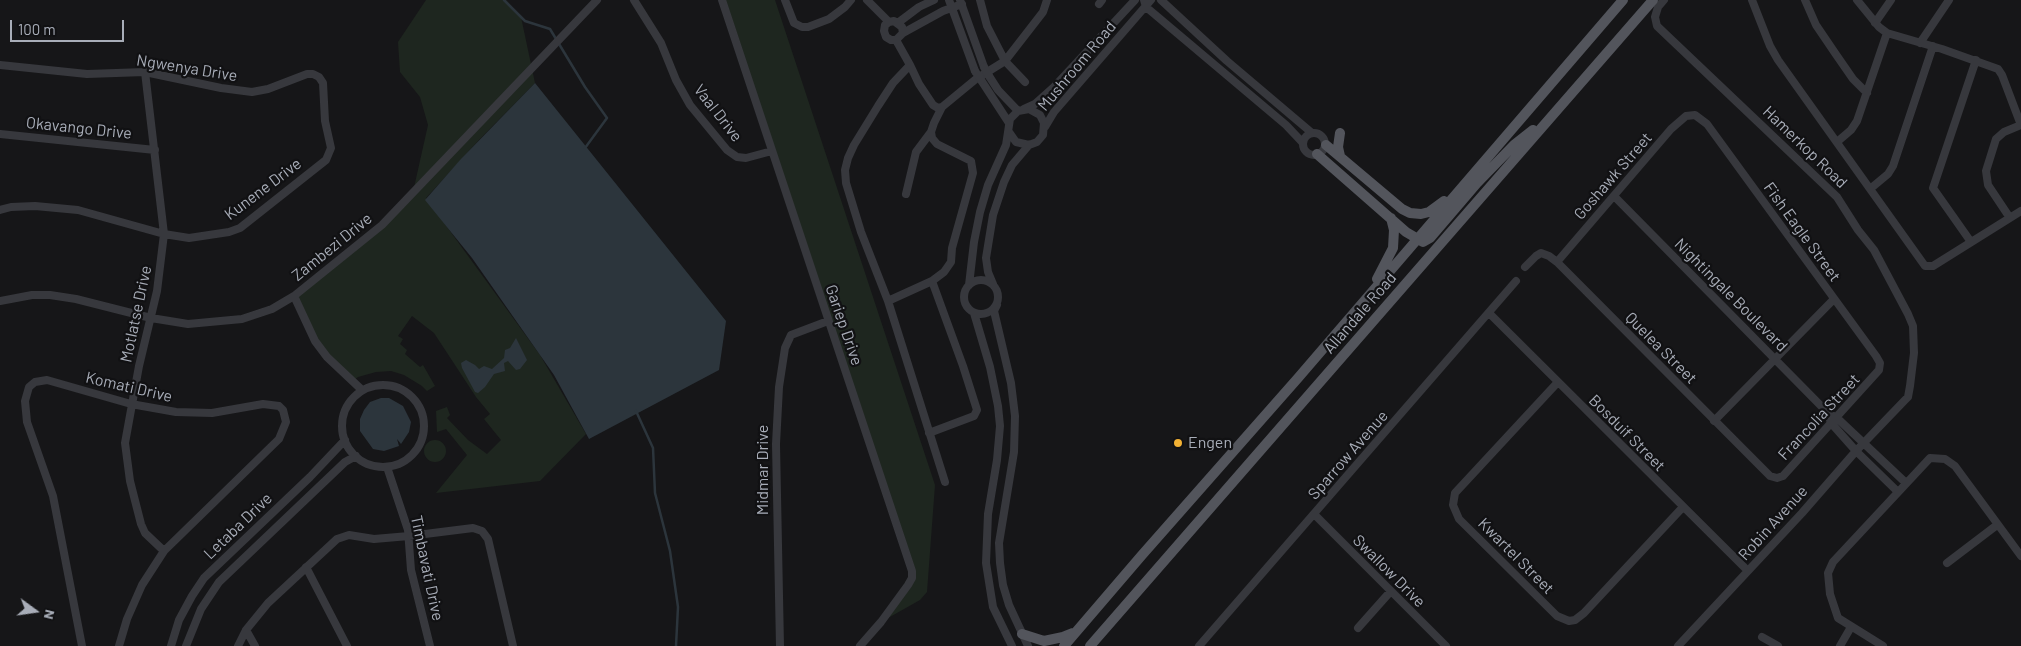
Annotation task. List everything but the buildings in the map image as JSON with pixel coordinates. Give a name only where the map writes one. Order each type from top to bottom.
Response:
[{"type":"main road","name":"Allandale Road","points":[[1064,646],[1364,302],[1623,0]]},
{"type":"main road","name":"Allandale Road","points":[[1090,646],[1652,0]]},
{"type":"main road","points":[[1317,154],[1417,240],[1423,242],[1430,238],[1514,146],[1558,108]]},
{"type":"main road","points":[[1340,133],[1338,147],[1340,156]]},
{"type":"main road","points":[[1326,145],[1392,202],[1414,214],[1429,212],[1438,206],[1478,168]]},
{"type":"main road","points":[[1364,302],[1393,248],[1394,230],[1390,216]]},
{"type":"main road","points":[[1022,634],[1044,641],[1063,637],[1076,631]]},
{"type":"street","name":"Zambezi Drive","points":[[0,301],[32,295],[50,295],[93,302],[151,318],[188,324],[231,321],[264,312],[294,296],[382,226],[597,0]]},
{"type":"street","name":"Vaal Drive","points":[[634,0],[661,43],[676,80],[690,105],[726,150],[737,157],[746,158],[772,151]]},
{"type":"street","name":"Gariep Drive","points":[[722,0],[912,574],[911,580],[899,598],[860,646]]},
{"type":"street","points":[[785,0],[794,24],[808,27],[829,19],[851,0]]},
{"type":"street","points":[[867,0],[890,22]]},
{"type":"street","points":[[934,0],[919,7],[899,22],[890,22],[885,25],[884,31],[886,36],[890,40],[896,40],[903,32],[950,4],[961,2],[984,67],[998,90],[1021,110],[1037,112],[1043,119],[1045,127],[1040,139],[1029,145],[1012,165],[1004,182],[993,215],[986,258],[988,272],[998,292],[997,305],[994,311],[1011,383],[1015,416],[1014,452],[999,543],[1000,563],[1009,605],[1028,646]]},
{"type":"street","points":[[980,0],[987,26],[1005,61],[1025,82]]},
{"type":"street","points":[[906,194],[916,152],[931,132],[942,107],[976,79],[1005,61],[1043,12],[1047,0]]},
{"type":"street","name":"Mushroom Road","points":[[1021,110],[1035,104],[1054,87],[1135,0]]},
{"type":"street","name":"Mushroom Road","points":[[1045,127],[1060,105],[1145,3],[1151,0]]},
{"type":"street","points":[[1145,3],[1286,125],[1303,143],[1307,153],[1317,154],[1326,145],[1322,136],[1312,133],[1161,0]]},
{"type":"street","name":"Hamerkop Road","points":[[1664,0],[1658,7],[1655,17],[1657,26],[1838,197],[1858,230],[1874,250],[1913,326],[1913,369],[1908,397]]},
{"type":"street","points":[[1752,0],[1774,53],[1925,266],[1933,266],[2021,211]]},
{"type":"street","points":[[1805,0],[1816,25],[1853,79],[1867,93]]},
{"type":"street","points":[[1857,0],[1887,34],[1976,60],[2000,72],[2021,125],[2004,132],[1996,139],[1986,171],[1988,185],[2010,218]]},
{"type":"street","points":[[1875,22],[1891,0]]},
{"type":"street","points":[[1920,43],[1949,0]]},
{"type":"street","points":[[950,4],[975,71],[1009,123]]},
{"type":"street","points":[[899,22],[903,32]]},
{"type":"street","points":[[1837,142],[1855,124],[1887,34]]},
{"type":"street","points":[[896,40],[933,105],[938,108],[942,107]]},
{"type":"street","points":[[1870,189],[1888,174],[1893,166],[1933,46]]},
{"type":"street","points":[[1971,242],[1933,188],[1976,60]]},
{"type":"street","name":"Ngwenya Drive","points":[[0,65],[87,74],[145,72],[221,88],[252,92],[268,89],[306,74]]},
{"type":"street","points":[[910,65],[893,83],[854,145],[845,170],[846,183],[861,232],[888,301],[945,482]]},
{"type":"street","name":"Motlatse Drive","points":[[145,72],[164,234],[151,318],[124,443],[134,499],[142,528],[164,551]]},
{"type":"street","name":"Kunene Drive","points":[[0,210],[35,206],[78,210],[164,234],[189,238],[234,231],[328,157],[331,148],[324,121],[323,84],[317,75],[306,74]]},
{"type":"street","points":[[1012,646],[993,607],[986,563],[988,514],[997,460],[1000,426],[998,406],[990,367],[974,313],[965,303],[964,294],[969,285],[974,242],[988,185],[1006,145],[1009,123],[1012,116],[1021,110]]},
{"type":"street","name":"Goshawk Street","points":[[1557,262],[1679,121],[1686,116],[1695,115]]},
{"type":"street","name":"Fish Eagle Street","points":[[1695,115],[1706,124],[1879,361],[1879,370]]},
{"type":"street","points":[[888,301],[932,281],[944,272],[951,262],[952,248],[973,168],[971,161],[938,144],[932,138],[931,132]]},
{"type":"street","points":[[1009,132],[1016,142],[1029,145]]},
{"type":"street","points":[[1303,143],[1306,136],[1312,133]]},
{"type":"street","name":"Okavango Drive","points":[[0,134],[155,150]]},
{"type":"street","name":"Nightingale Boulevard","points":[[1614,196],[1828,413],[1856,451],[1898,492]]},
{"type":"street","points":[[1525,268],[1541,253],[1557,262]]},
{"type":"street","name":"Quelea Street","points":[[1557,262],[1767,475],[1777,478]]},
{"type":"street","points":[[969,285],[981,280],[993,284]]},
{"type":"street","points":[[929,433],[974,416],[977,410],[932,281]]},
{"type":"street","name":"Sparrow Avenue","points":[[1199,646],[1516,281]]},
{"type":"street","points":[[294,296],[314,342],[362,390]]},
{"type":"street","points":[[1714,421],[1834,299]]},
{"type":"street","points":[[974,313],[987,314],[997,305]]},
{"type":"street","name":"Bosduif Street","points":[[1489,313],[1682,508],[1748,571]]},
{"type":"street","name":"Midmar Drive","points":[[780,646],[776,417],[780,379],[785,348],[791,335],[828,321]]},
{"type":"street","name":"Francolia Street","points":[[1777,478],[1783,476],[1879,370]]},
{"type":"street","name":"Komati Drive","points":[[82,646],[53,496],[27,422],[26,395],[32,384],[46,380],[131,404],[176,412],[212,413],[269,404],[278,406],[283,410],[285,416],[283,431],[279,439],[164,551],[142,586],[127,619],[120,646]]},
{"type":"street","name":"Kwartel Street","points":[[1558,382],[1455,493],[1453,506],[1459,519],[1557,616],[1569,621],[1575,620],[1584,613],[1682,508]]},
{"type":"street","points":[[376,385],[391,385],[404,390],[416,400],[423,413],[425,427],[421,442],[413,454],[401,463],[387,467],[365,463],[356,456],[345,440],[343,431],[345,412],[349,404],[362,390],[376,385]]},
{"type":"street","name":"Robin Avenue","points":[[1678,646],[1856,451],[1908,397]]},
{"type":"street","name":"Nightingale Boulevard","points":[[1834,421],[1906,483]]},
{"type":"street","name":"Letaba Drive","points":[[171,646],[179,620],[204,578],[310,477],[345,440]]},
{"type":"street","name":"Letaba Drive","points":[[186,646],[198,614],[219,582],[345,462],[356,456]]},
{"type":"street","points":[[1883,646],[1838,618],[1832,605],[1828,577],[1829,569],[1833,562],[1930,458],[1945,459],[1955,466],[2021,556]]},
{"type":"street","name":"Timbavati Drive","points":[[387,467],[409,536],[411,570],[430,646]]},
{"type":"street","name":"Swallow Drive","points":[[1314,514],[1446,646]]},
{"type":"street","points":[[1946,563],[1997,525]]},
{"type":"street","points":[[238,646],[246,630],[268,604],[330,544],[344,536],[374,539],[473,528],[484,532],[489,545],[513,646]]},
{"type":"street","points":[[306,567],[347,646]]},
{"type":"street","points":[[1358,628],[1390,592]]},
{"type":"street","points":[[1840,646],[1851,627]]},
{"type":"street","points":[[246,630],[255,646]]},
{"type":"street","points":[[1762,637],[1778,646]]},
{"type":"shaded area","points":[[426,0],[506,0],[521,17],[535,83],[426,198],[540,355],[586,434],[540,481],[436,493],[467,455],[446,429],[437,432],[436,411],[447,407],[450,415],[447,418],[468,440],[487,454],[501,440],[484,419],[490,414],[476,397],[434,333],[412,316],[398,336],[403,339],[400,344],[407,350],[405,354],[420,367],[423,365],[435,386],[427,391],[404,375],[391,371],[376,372],[358,377],[353,381],[322,351],[294,296],[380,227],[413,192],[428,125],[420,97],[400,72],[398,42]]},
{"type":"shaded area","points":[[721,0],[775,0],[935,485],[927,592],[920,600],[881,622],[912,571]]},
{"type":"shaded area","points":[[535,83],[726,321],[719,370],[589,439],[554,375],[472,258],[425,200],[460,160]]},
{"type":"shaded area","points":[[516,338],[527,360],[520,369],[516,370],[508,361],[504,363],[505,371],[494,374],[485,387],[478,393],[475,392],[461,363],[466,360],[479,369],[484,366],[492,369],[504,358],[505,350],[510,348]]},
{"type":"shaded area","points":[[381,398],[389,398],[403,406],[411,422],[409,432],[401,444],[397,439],[399,446],[384,451],[373,449],[360,431],[360,419],[364,410],[370,402]]},
{"type":"shaded area","points":[[435,440],[443,443],[446,451],[443,459],[435,462],[427,459],[424,451],[427,443]]},
{"type":"waterway","points":[[504,0],[525,21],[550,29],[585,87],[607,118],[585,148]]},
{"type":"waterway","points":[[636,411],[653,448],[655,493],[670,551],[678,607],[676,646]]},
{"type":"place","name":"Engen","points":[[1178,443]]}]
